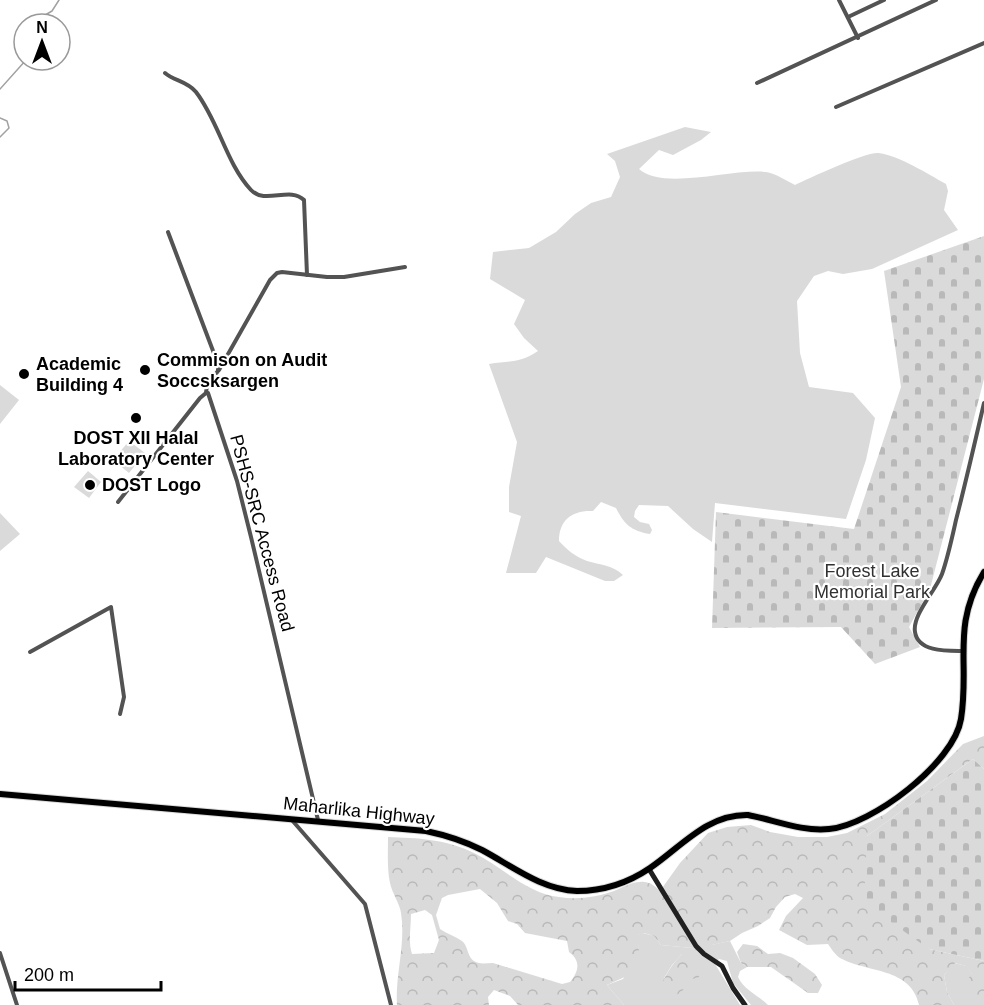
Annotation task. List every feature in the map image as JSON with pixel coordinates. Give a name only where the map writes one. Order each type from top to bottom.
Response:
[{"type":"highway","name":"Maharlika Highway","points":[[0,794],[409,828],[440,834],[480,849],[538,881],[567,890],[612,887],[649,869],[706,826],[728,817],[748,815],[820,830],[840,827],[864,819],[883,809],[924,774],[952,744],[961,721],[962,651],[966,611],[984,572]]},
{"type":"main road","points":[[649,869],[696,946],[722,966],[745,1005]]},
{"type":"street","points":[[839,0],[858,38]]},
{"type":"street","points":[[848,17],[884,0]]},
{"type":"street","points":[[757,83],[936,0]]},
{"type":"street","points":[[836,107],[984,43]]},
{"type":"street","points":[[165,73],[184,82],[196,93],[251,190],[259,195],[294,195],[304,200],[307,275]]},
{"type":"street","points":[[168,232],[219,370]]},
{"type":"street","points":[[118,502],[206,393],[207,385],[219,370],[274,275],[282,272],[344,277],[405,267]]},
{"type":"street","name":"PSHS-SRC Access Road","points":[[206,393],[211,399],[251,537],[318,820]]},
{"type":"street","points":[[962,651],[943,650],[924,645],[918,639],[915,629],[917,619],[945,565],[984,403]]},
{"type":"street","points":[[30,652],[111,607],[124,697],[120,714]]},
{"type":"street","points":[[291,819],[365,904],[391,1005]]},
{"type":"street","points":[[0,953],[17,1005]]},
{"type":"green space","points":[[685,127],[711,132],[673,155],[659,150],[639,169],[650,175],[681,179],[766,172],[795,185],[850,161],[878,153],[904,161],[946,184],[948,191],[944,210],[958,230],[872,269],[843,274],[828,271],[814,276],[797,301],[800,353],[809,387],[853,393],[875,418],[866,460],[846,519],[715,503],[712,542],[693,529],[668,506],[639,505],[635,511],[634,517],[640,522],[649,524],[652,530],[650,534],[633,529],[625,522],[616,508],[601,502],[593,511],[579,512],[568,518],[561,527],[559,541],[579,557],[611,567],[623,575],[614,581],[605,581],[546,557],[536,573],[506,573],[521,516],[509,512],[509,487],[517,442],[489,364],[520,360],[538,351],[524,338],[514,324],[525,300],[490,279],[493,252],[529,248],[556,232],[591,203],[611,197],[620,177],[615,161],[607,154]]},
{"type":"green space","name":"Forest Lake Memorial Park","points":[[984,236],[984,379],[930,589],[909,627],[920,647],[875,664],[841,627],[712,628],[716,512],[854,529],[901,387],[884,271]]},
{"type":"green space","points":[[0,385],[19,400],[0,424]]},
{"type":"green space","points":[[129,441],[145,453],[129,473],[113,460]]},
{"type":"green space","points":[[88,471],[101,482],[89,498],[74,487]]},
{"type":"green space","points":[[0,513],[20,534],[0,551]]},
{"type":"green space","points":[[984,736],[984,769],[973,759],[867,836],[929,949],[984,961],[984,999],[968,994],[966,981],[972,974],[966,966],[955,963],[944,975],[947,992],[954,1005],[919,1005],[914,993],[898,977],[840,958],[828,944],[807,945],[779,930],[786,916],[803,898],[795,894],[785,897],[770,918],[758,926],[730,941],[712,945],[719,959],[715,964],[692,948],[661,945],[654,936],[644,933],[638,935],[638,971],[607,985],[624,1005],[518,1005],[510,996],[494,990],[488,997],[489,1005],[397,1005],[402,925],[400,910],[389,878],[388,837],[431,840],[463,848],[484,858],[536,891],[548,895],[566,898],[587,897],[643,882],[651,884],[660,891],[680,863],[708,833],[727,827],[751,825],[770,832],[798,837],[827,837],[847,833],[885,814],[927,781],[963,744]],"holes":[[[480,889],[497,903],[508,921],[517,924],[525,933],[567,941],[569,952],[577,963],[575,974],[570,982],[562,984],[493,963],[475,961],[470,957],[462,941],[440,929],[436,915],[442,898]],[[425,910],[432,915],[439,940],[434,953],[412,954],[411,914]]]},
{"type":"green space","points":[[973,759],[984,769],[984,961],[929,949],[864,903],[867,836]]},
{"type":"green space","points":[[643,933],[654,936],[661,945],[692,948],[715,964],[740,1005],[624,1005],[607,985],[623,979],[639,952],[637,935]],"holes":[[[682,954],[698,978],[664,978]]]},
{"type":"green space","points":[[730,941],[741,963],[747,967],[740,971],[738,977],[747,989],[768,1005],[751,1005],[733,983],[727,961],[719,959],[711,945]]},
{"type":"green space","points":[[743,944],[757,946],[768,954],[780,953],[793,958],[815,974],[822,985],[818,993],[808,993],[771,967],[747,967],[741,963],[737,952]]},
{"type":"green space","points":[[682,954],[694,958],[702,965],[702,972],[698,978],[691,979],[680,993],[664,998],[659,990],[669,971]]},
{"type":"green space","points":[[954,963],[967,966],[980,999],[984,999],[984,1005],[954,1005],[947,992],[944,975]]},
{"type":"waterway","points":[[50,12],[59,0]]},
{"type":"waterway","points":[[0,89],[15,72]]},
{"type":"waterway","points":[[0,118],[7,121],[9,128],[0,137]]},
{"type":"place","name":"Commison on Audit Soccsksargen","points":[[145,370]]},
{"type":"place","name":"Academic Building 4","points":[[24,374]]},
{"type":"place","name":"DOST XII Halal Laboratory Center","points":[[136,418]]},
{"type":"place","name":"DOST Logo","points":[[90,485]]}]
